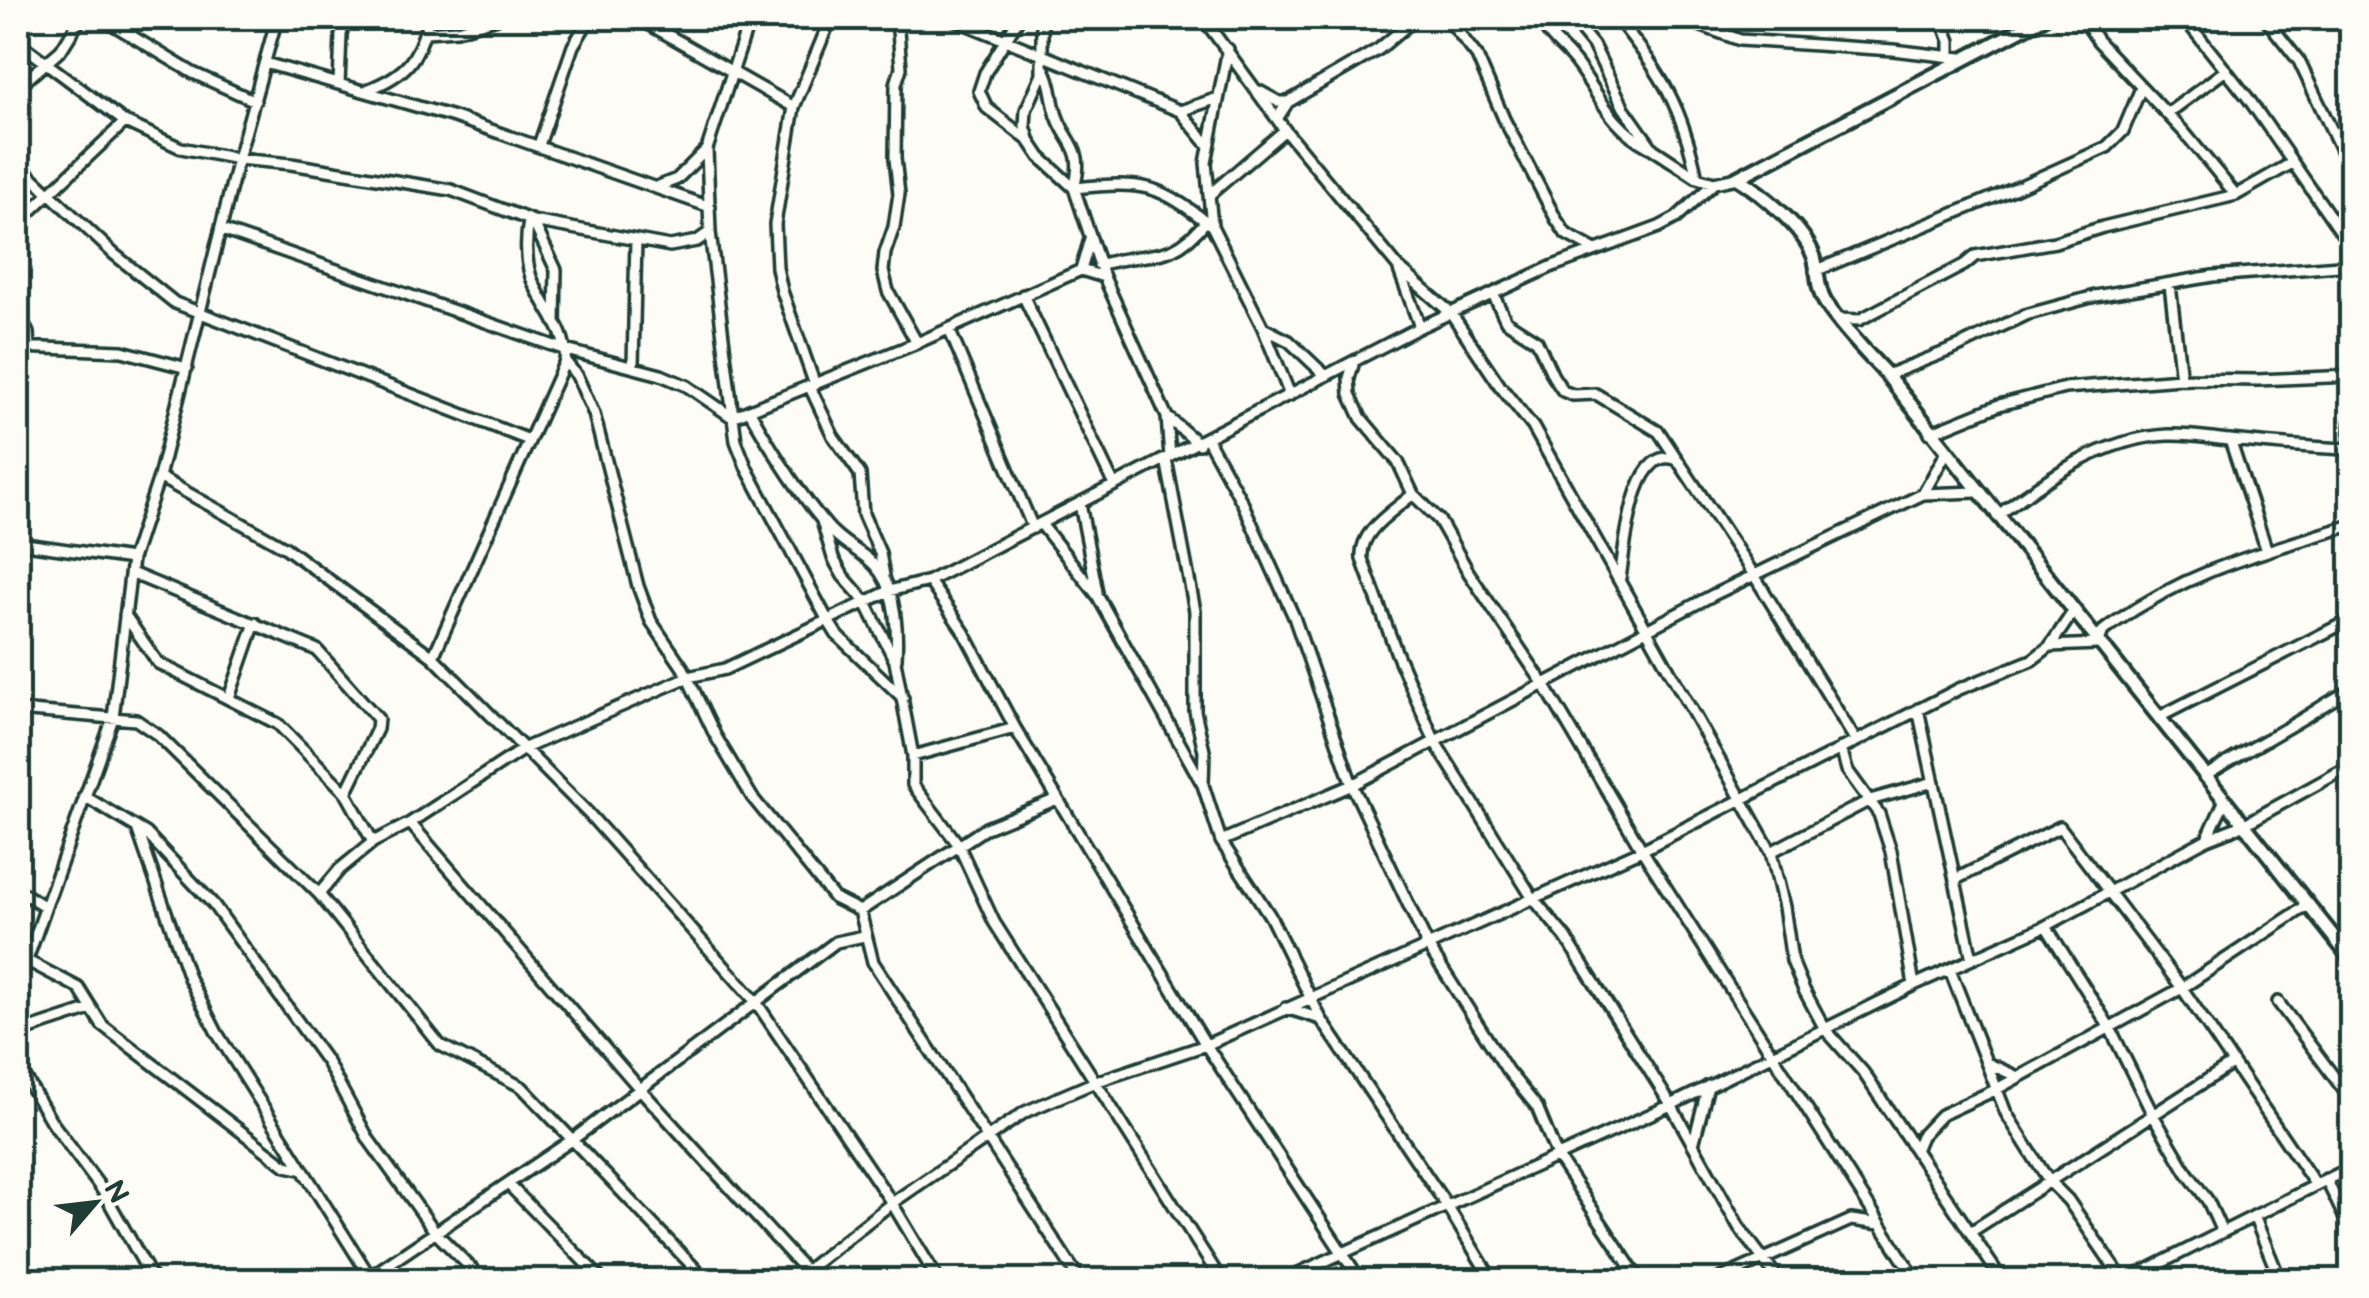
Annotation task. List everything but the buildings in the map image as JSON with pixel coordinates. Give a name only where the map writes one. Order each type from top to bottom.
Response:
[{"type":"street","points":[[18,87],[65,44],[80,18]]},
{"type":"street","points":[[102,18],[193,73],[255,101]]},
{"type":"street","points":[[18,985],[22,959],[113,718],[132,560],[159,477],[276,18]]},
{"type":"street","points":[[339,84],[345,18]]},
{"type":"street","points":[[366,90],[404,70],[419,53],[430,18]]},
{"type":"street","points":[[426,32],[457,30],[497,18]]},
{"type":"street","points":[[539,145],[573,46],[590,18]]},
{"type":"street","points":[[638,18],[794,107]]},
{"type":"street","points":[[662,29],[665,18]]},
{"type":"street","points":[[750,18],[707,149],[710,232],[732,416],[747,469],[827,620],[837,635],[905,701]]},
{"type":"street","points":[[831,18],[794,107],[775,246],[782,292],[812,386],[833,436],[860,474],[863,514],[880,553],[896,620],[896,662],[913,756],[913,785],[958,844],[994,922],[1220,1280]]},
{"type":"street","points":[[897,18],[900,68],[896,84],[895,158],[899,194],[883,271],[888,291],[917,343]]},
{"type":"street","points":[[951,18],[1180,111],[1208,145]]},
{"type":"street","points":[[1019,18],[981,81],[981,100],[1030,142],[1074,188],[1099,265],[1167,417],[1168,458],[1194,612],[1195,711],[1204,751],[1203,786]]},
{"type":"street","points":[[1030,142],[1026,110],[1043,68],[1042,18]]},
{"type":"street","points":[[1203,18],[1285,130],[1398,267],[1452,312],[1532,427],[1770,852],[1792,961],[1825,1029],[1863,1072],[2002,1280]]},
{"type":"street","points":[[1277,118],[1288,102],[1379,49],[1416,18]]},
{"type":"street","points":[[1447,18],[1455,22],[1477,56],[1504,119],[1556,219],[1566,234],[1597,250]]},
{"type":"street","points":[[1540,18],[1576,64],[1605,111],[1634,139],[1697,178],[1714,183],[1737,178],[1956,57],[2043,18]]},
{"type":"street","points":[[1572,18],[1593,45],[1624,108],[1653,149]]},
{"type":"street","points":[[1617,18],[1672,96],[1684,120],[1697,178]]},
{"type":"street","points":[[1680,18],[1740,40],[1956,57]]},
{"type":"street","points":[[1940,18],[1956,57]]},
{"type":"street","points":[[2082,18],[2098,41],[2236,195]]},
{"type":"street","points":[[2184,18],[2226,70],[2352,248]]},
{"type":"street","points":[[2265,18],[2307,76],[2352,173]]},
{"type":"street","points":[[18,42],[125,122],[181,148],[238,160],[291,164],[451,190],[531,220],[636,240],[682,246],[710,232]]},
{"type":"street","points":[[1099,265],[1126,257],[1170,252],[1209,224],[1208,145],[1228,49]]},
{"type":"street","points":[[265,64],[366,90],[539,145],[710,207]]},
{"type":"street","points":[[1043,68],[1054,93],[1055,111],[1076,150],[1078,174],[1074,188]]},
{"type":"street","points":[[2167,114],[2226,70]]},
{"type":"street","points":[[1252,87],[1279,102],[1288,102]]},
{"type":"street","points":[[1815,271],[2106,147],[2123,131],[2140,88]]},
{"type":"street","points":[[1180,111],[1218,98]]},
{"type":"street","points":[[18,223],[125,122]]},
{"type":"street","points":[[1209,195],[1285,130]]},
{"type":"street","points":[[659,186],[677,179],[707,149]]},
{"type":"street","points":[[18,164],[114,254],[175,304],[529,440]]},
{"type":"street","points":[[1838,319],[1859,320],[1975,256],[2056,242],[2103,226],[2236,195],[2292,164]]},
{"type":"street","points":[[1737,178],[1763,194],[1798,232],[1814,258],[1818,288],[1838,319],[1887,375],[2352,960]]},
{"type":"street","points":[[320,894],[340,870],[373,842],[410,824],[526,748],[688,677],[724,669],[866,601],[887,586],[929,581],[1420,327],[1676,218],[1714,183]]},
{"type":"street","points":[[1074,188],[1142,186],[1172,195],[1209,224],[1263,328],[1290,395]]},
{"type":"street","points":[[531,220],[556,270],[555,323]]},
{"type":"street","points":[[531,220],[529,271],[594,414],[609,460],[638,586],[652,621],[688,677],[715,735],[752,797],[834,898],[860,911]]},
{"type":"street","points":[[222,230],[566,355],[633,366],[687,386],[732,416]]},
{"type":"street","points":[[1082,270],[1090,239]]},
{"type":"street","points":[[633,366],[636,240]]},
{"type":"street","points":[[1887,375],[2025,315],[2096,296],[2214,276],[2351,264],[2352,280]]},
{"type":"street","points":[[1398,267],[1420,327]]},
{"type":"street","points":[[732,416],[917,343],[1082,270],[1104,277]]},
{"type":"street","points":[[2170,286],[2181,379]]},
{"type":"street","points":[[1494,294],[1506,321],[1537,341],[1563,390],[1573,395],[1596,394],[1655,428],[1754,575],[1856,741]]},
{"type":"street","points":[[1023,295],[1114,485]]},
{"type":"street","points":[[18,312],[28,333],[29,348]]},
{"type":"street","points":[[1263,328],[1289,342],[1326,376]]},
{"type":"street","points":[[949,329],[1037,526],[1097,595],[1203,786],[1219,836],[1270,916],[1321,1020],[1447,1206],[1492,1280]]},
{"type":"street","points":[[18,347],[122,351],[187,368]]},
{"type":"street","points":[[433,657],[566,355]]},
{"type":"street","points":[[1354,362],[1350,394],[1361,418],[1398,462],[1414,494],[1439,520],[1469,574],[1545,686],[1642,850],[1916,1280]]},
{"type":"street","points":[[804,364],[831,378]]},
{"type":"street","points":[[1930,433],[1998,404],[2065,388],[2181,379],[2352,376]]},
{"type":"street","points":[[749,410],[822,521],[874,565],[887,586]]},
{"type":"street","points":[[1997,516],[2060,470],[2092,455],[2166,435],[2351,449],[2352,416]]},
{"type":"street","points":[[1167,417],[1203,441],[1243,504],[1294,617],[1352,785],[1428,946],[1507,1070],[1537,1107],[1557,1156],[1639,1280]]},
{"type":"street","points":[[2230,440],[2266,548]]},
{"type":"street","points":[[1923,494],[1946,453]]},
{"type":"street","points":[[1619,580],[1634,500],[1644,472],[1664,457],[1680,462]]},
{"type":"street","points":[[159,477],[286,548],[433,657],[526,748],[657,887],[756,1002],[892,1203],[938,1280]]},
{"type":"street","points":[[1219,836],[1235,836],[1352,785],[1754,575],[1923,494],[1977,492]]},
{"type":"street","points":[[1414,494],[1368,534],[1361,546],[1362,560],[1436,742],[1532,897],[1566,938],[1671,1105],[1739,1227],[1779,1280]]},
{"type":"street","points":[[1080,504],[1097,595]]},
{"type":"street","points":[[822,521],[832,558],[842,576],[866,601],[896,662]]},
{"type":"street","points":[[2098,644],[2103,631],[2139,605],[2182,582],[2266,548],[2352,525]]},
{"type":"street","points":[[18,542],[132,560]]},
{"type":"street","points":[[130,573],[318,650],[378,719],[377,729],[346,793]]},
{"type":"street","points":[[929,581],[964,632],[1015,728],[1206,1044],[1360,1280]]},
{"type":"street","points":[[795,1280],[892,1203],[1025,1112],[1095,1082],[1206,1044],[1642,850],[1959,689],[2018,667],[2050,646],[2073,612]]},
{"type":"street","points":[[126,616],[158,663],[278,724],[346,793],[373,842]]},
{"type":"street","points":[[2159,717],[2352,619]]},
{"type":"street","points":[[229,698],[255,623]]},
{"type":"street","points":[[2050,646],[2098,644]]},
{"type":"street","points":[[2204,777],[2322,704],[2352,690]]},
{"type":"street","points":[[18,710],[136,720],[158,735],[320,894],[440,1045],[522,1087],[706,1280]]},
{"type":"street","points":[[1918,710],[1972,959]]},
{"type":"street","points":[[913,756],[1015,728]]},
{"type":"street","points":[[1840,748],[1848,770],[1879,814],[1891,851],[1914,985]]},
{"type":"street","points":[[1283,1280],[1671,1105],[1914,985],[2046,926],[2352,765]]},
{"type":"street","points":[[1770,852],[1870,800],[1934,782]]},
{"type":"street","points":[[84,796],[136,825],[157,843],[230,927],[327,1062],[369,1140],[436,1233],[483,1280]]},
{"type":"street","points":[[860,911],[986,828],[1057,799]]},
{"type":"street","points":[[2207,839],[2224,802]]},
{"type":"street","points":[[410,824],[640,1089],[806,1270]]},
{"type":"street","points":[[136,825],[189,978],[217,1033],[369,1279],[572,1140],[836,942],[864,936]]},
{"type":"street","points":[[1956,879],[2060,828],[2182,988],[2315,1184]]},
{"type":"street","points":[[18,890],[44,906]]},
{"type":"street","points":[[1916,1148],[1921,1136],[1941,1115],[1996,1090],[2182,988],[2308,906]]},
{"type":"street","points":[[860,911],[873,962],[1080,1280]]},
{"type":"street","points":[[2046,926],[2110,1028],[2153,1115],[2208,1201],[2222,1232]]},
{"type":"street","points":[[22,959],[80,988],[102,1025],[286,1166],[300,1169]]},
{"type":"street","points":[[1950,970],[1996,1090],[2021,1140],[2125,1280],[2352,1167]]},
{"type":"street","points":[[2278,1002],[2352,1101]]},
{"type":"street","points":[[1286,1008],[1321,1020]]},
{"type":"street","points":[[18,1033],[91,1009]]},
{"type":"street","points":[[1987,1063],[2018,1077]]},
{"type":"street","points":[[1972,1232],[2232,1064]]},
{"type":"street","points":[[18,1065],[51,1122],[103,1191],[153,1280]]},
{"type":"street","points":[[1693,1145],[1708,1086]]},
{"type":"street","points":[[2326,1179],[2352,1233]]},
{"type":"street","points":[[508,1184],[602,1280]]},
{"type":"street","points":[[1851,1220],[1862,1196]]},
{"type":"street","points":[[2254,1216],[2280,1280]]},
{"type":"street","points":[[1717,1280],[1851,1220],[1880,1224]]}]
